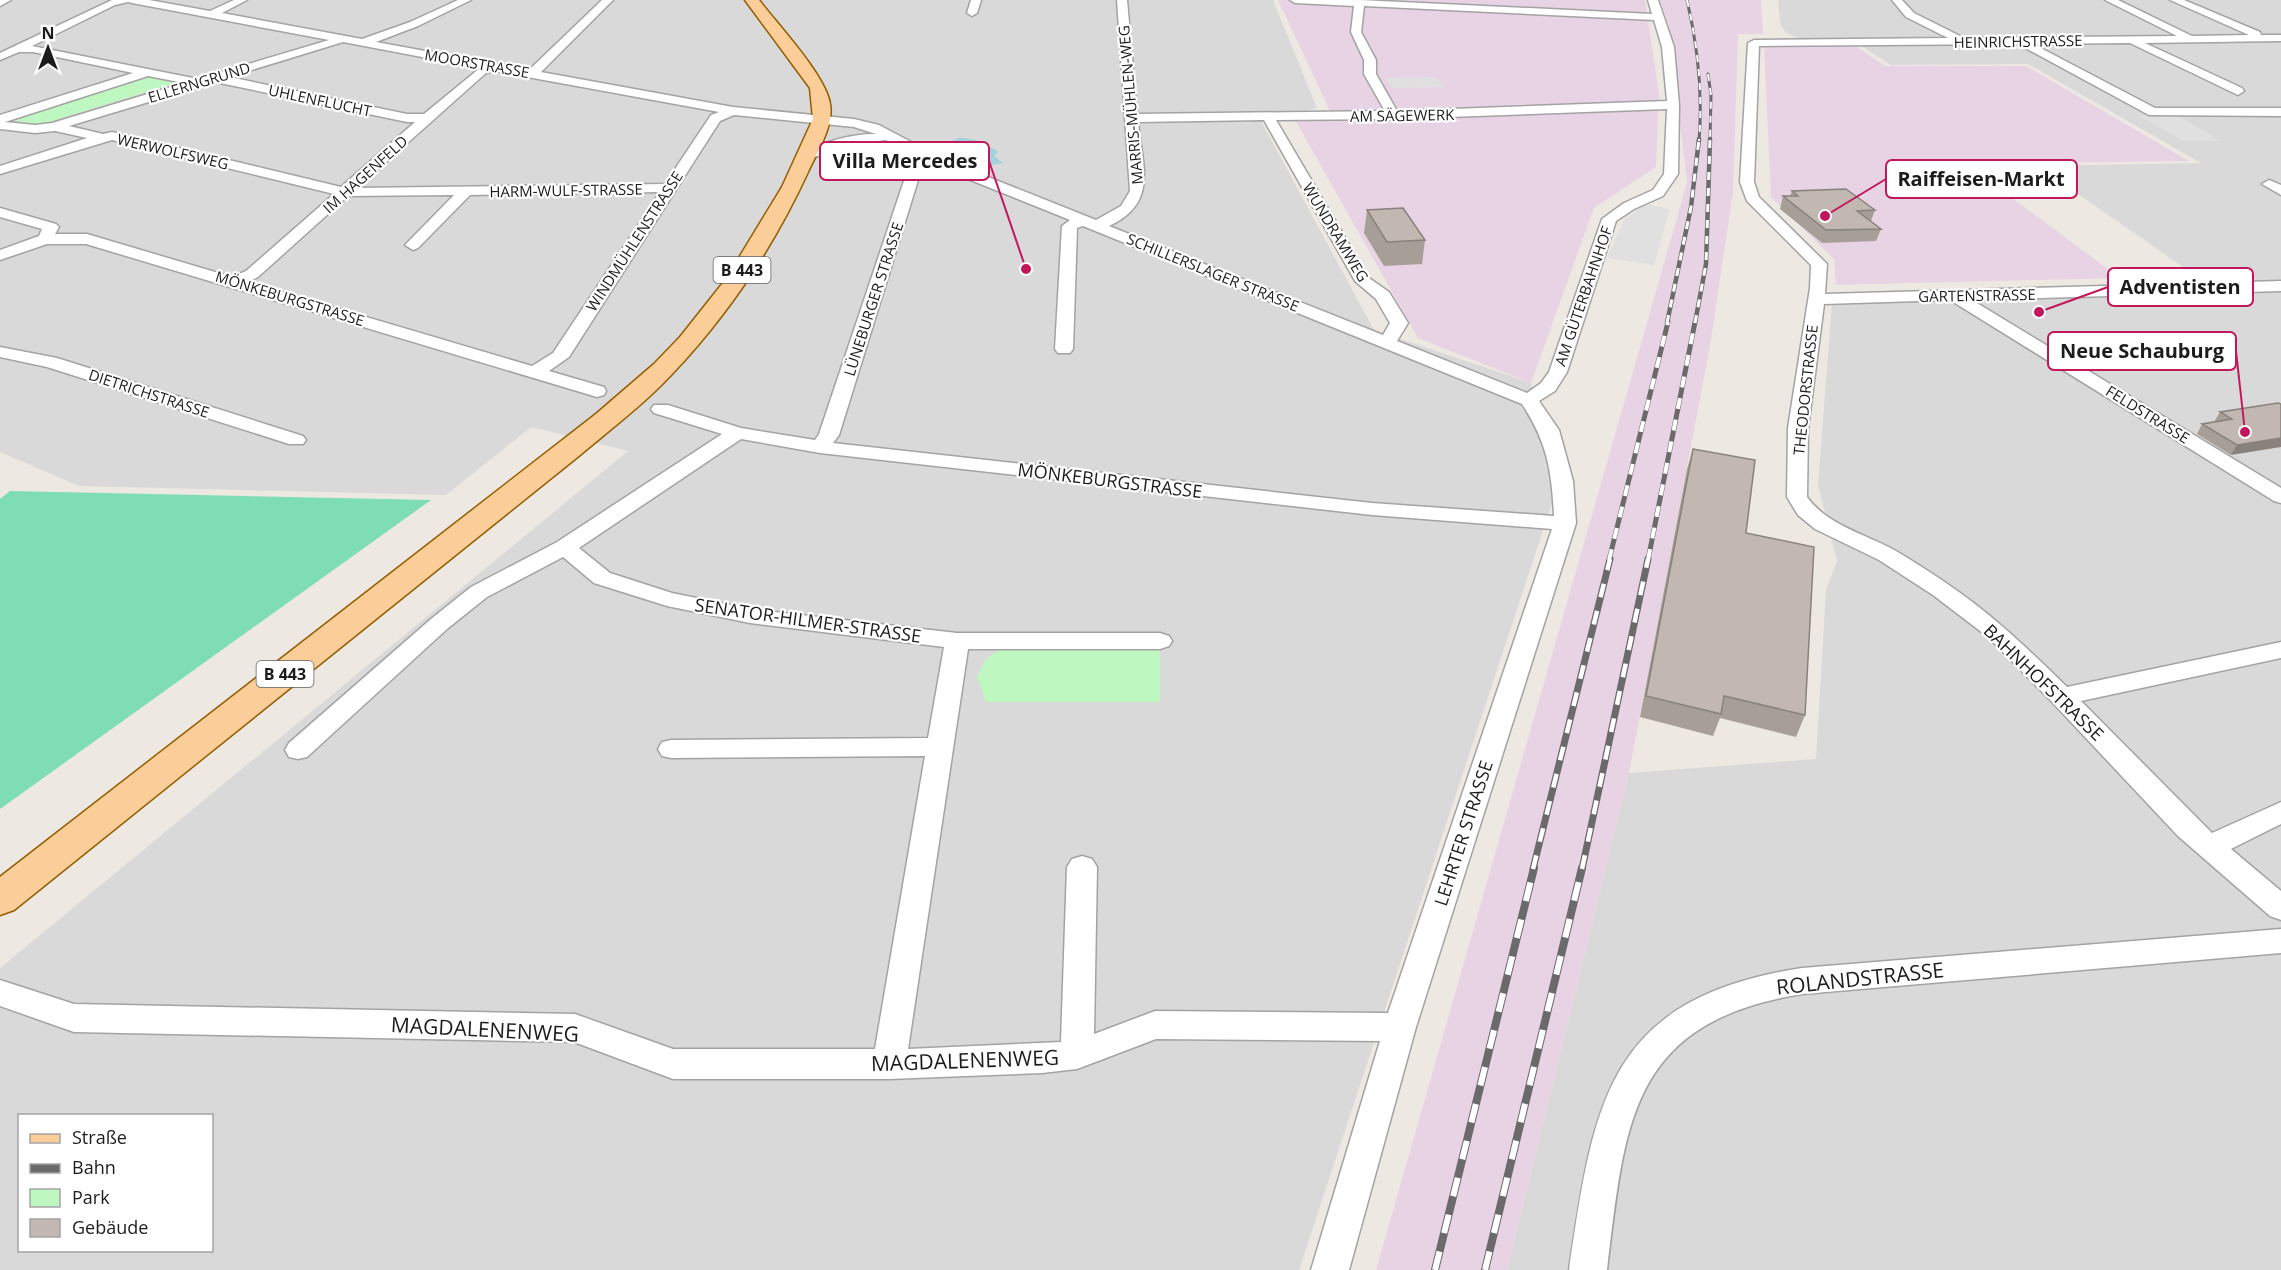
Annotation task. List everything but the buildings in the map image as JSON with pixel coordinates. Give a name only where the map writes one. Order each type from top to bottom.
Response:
[{"type":"main road","points":[[752,0],[818,88],[821,108]]},
{"type":"main road","name":"B 443","points":[[0,899],[632,399],[691,339],[724,298],[768,230],[805,157],[821,108]]},
{"type":"street","points":[[0,3],[6,0]]},
{"type":"street","points":[[0,57],[112,3],[125,0]]},
{"type":"street","name":"MOORSTRASSE","points":[[132,0],[733,111],[760,114],[821,108]]},
{"type":"street","points":[[212,14],[242,0]]},
{"type":"street","points":[[365,42],[414,24],[466,0]]},
{"type":"street","points":[[533,73],[608,0]]},
{"type":"street","points":[[972,13],[976,0]]},
{"type":"street","name":"MARRIS-MÜHLEN-WEG","points":[[1090,223],[1119,217],[1134,201],[1137,191],[1122,0]]},
{"type":"street","points":[[1295,0],[1658,16]]},
{"type":"street","name":"AM GÜTERBAHNHOF","points":[[1529,400],[1548,387],[1558,372],[1609,219],[1629,206],[1658,193],[1666,185],[1671,174],[1673,105],[1668,47],[1653,0]]},
{"type":"street","points":[[1897,0],[1910,15],[1964,41]]},
{"type":"street","points":[[2110,0],[2193,39]]},
{"type":"street","points":[[2175,0],[2281,44]]},
{"type":"street","points":[[1359,3],[1356,32],[1370,60],[1370,74],[1393,115]]},
{"type":"street","name":"HEINRICHSTRASSE","points":[[1820,272],[1819,264],[1752,198],[1749,191],[1754,43],[2281,38]]},
{"type":"street","name":"ELLERNGRUND","points":[[55,127],[343,39]]},
{"type":"street","points":[[2131,40],[2238,91]]},
{"type":"street","points":[[2020,41],[2152,112],[2281,112]]},
{"type":"street","points":[[16,49],[33,49],[197,82]]},
{"type":"street","name":"IM HAGENFELD","points":[[234,282],[252,274],[482,71],[495,67]]},
{"type":"street","name":"ELLERNGRUND","points":[[0,119],[147,73]]},
{"type":"street","name":"UHLENFLUCHT","points":[[213,78],[407,118],[427,118]]},
{"type":"street","name":"AM SÄGEWERK","points":[[1131,118],[1393,115],[1673,105]]},
{"type":"street","points":[[760,114],[821,108]]},
{"type":"street","name":"SCHILLERSLAGER STRASSE","points":[[821,108],[899,140],[938,162],[1529,400]]},
{"type":"street","name":"WINDMÜHLENSTRASSE","points":[[534,372],[560,357],[715,118],[733,111]]},
{"type":"street","name":"WUNDRAMWEG","points":[[1268,117],[1363,281],[1383,296],[1399,323],[1388,342]]},
{"type":"street","name":"WERWOLFSWEG","points":[[0,126],[35,129],[55,127],[103,138],[112,136],[345,192]]},
{"type":"street","points":[[0,170],[103,138]]},
{"type":"street","name":"SCHILLERSLAGER STRASSE","points":[[805,157],[836,141],[848,139],[899,140]]},
{"type":"street","name":"LÜNEBURGER STRASSE","points":[[820,447],[829,435],[913,176],[923,167],[938,162]]},
{"type":"street","name":"HARM-WULF-STRASSE","points":[[345,192],[668,188]]},
{"type":"street","name":"HARM-WULF-STRASSE","points":[[413,245],[465,192]]},
{"type":"street","points":[[0,212],[51,227],[45,239]]},
{"type":"street","points":[[1064,349],[1070,226],[1090,223]]},
{"type":"street","name":"MÖNKEBURGSTRASSE","points":[[0,255],[45,239],[87,239],[597,391]]},
{"type":"street","points":[[1820,272],[1857,287],[1914,296]]},
{"type":"street","name":"THEODORSTRASSE","points":[[1796,481],[1798,428],[1820,272]]},
{"type":"street","name":"GARTENSTRASSE","points":[[1816,299],[2281,286]]},
{"type":"street","name":"FELDSTRASSE","points":[[1953,296],[2281,497]]},
{"type":"street","name":"DIETRICHSTRASSE","points":[[0,351],[51,362],[296,440]]},
{"type":"street","name":"LEHRTER STRASSE","points":[[1330,1270],[1400,1027],[1565,523],[1563,481],[1549,430],[1529,400]]},
{"type":"street","name":"MÖNKEBURGSTRASSE","points":[[660,409],[738,433],[820,447],[1372,509],[1565,523]]},
{"type":"street","points":[[298,750],[439,624],[479,592],[565,546],[738,433]]},
{"type":"street","name":"BAHNHOFSTRASSE","points":[[1796,481],[1797,497],[1814,517],[1887,555],[1941,590],[1996,632],[2208,848],[2281,908]]},
{"type":"street","name":"SENATOR-HILMER-STRASSE","points":[[565,546],[602,578],[667,599],[750,616],[957,641],[1160,641]]},
{"type":"street","points":[[890,1064],[957,641]]},
{"type":"street","points":[[2062,698],[2281,650]]},
{"type":"street","points":[[671,749],[939,747]]},
{"type":"street","points":[[2208,848],[2281,813]]},
{"type":"street","name":"MAGDALENENWEG","points":[[1077,1055],[1082,867]]},
{"type":"street","name":"ROLANDSTRASSE","points":[[1588,1270],[1605,1155],[1621,1100],[1649,1053],[1692,1016],[1747,992],[1803,981],[2281,941]]},
{"type":"street","name":"MAGDALENENWEG","points":[[0,993],[74,1018],[575,1028],[673,1064],[890,1064],[1077,1055],[1155,1025],[1400,1027]]},
{"type":"shaded area","points":[[0,0],[1273,0],[1317,108],[1261,121],[1374,330],[1531,383],[1558,485],[1299,1270],[0,1270],[0,968],[628,451],[531,427],[446,495],[79,486],[0,452]]},
{"type":"shaded area","points":[[1278,0],[1645,0],[1659,94],[1656,167],[1594,208],[1531,383],[1418,338],[1293,116],[1331,113]]},
{"type":"shaded area","points":[[1660,0],[1761,0],[1763,34],[1738,34],[1733,192],[1710,346],[1629,773],[1507,1270],[1376,1270],[1687,183],[1669,26]]},
{"type":"shaded area","points":[[1778,0],[2281,0],[2281,1270],[1507,1270],[1629,773],[1816,759],[1826,590],[1837,561],[1818,485],[1832,303],[2219,292],[2038,166],[2201,163],[2028,64],[1891,65],[1852,40],[1803,40],[1786,33],[1780,23]]},
{"type":"shaded area","points":[[1854,45],[1885,66],[2026,66],[2189,161],[1966,164],[2120,278],[1836,285],[1834,259],[1771,197],[1764,46]]},
{"type":"shaded area","points":[[1436,77],[1444,87],[1392,88],[1385,78]]},
{"type":"shaded area","points":[[2138,116],[2178,116],[2221,141],[2184,141]]},
{"type":"shaded area","points":[[1646,204],[1670,209],[1654,265],[1607,258],[1624,220]]},
{"type":"green space","points":[[148,77],[175,83],[39,125],[13,120]]},
{"type":"green space","points":[[10,491],[431,500],[0,809],[0,499]]},
{"type":"green space","points":[[1002,648],[1160,648],[1160,702],[986,702],[977,677],[987,658]]},
{"type":"water","points":[[959,138],[975,140],[989,146],[998,152],[994,156],[1003,163],[991,165],[981,162],[979,152],[951,145],[952,141]]},
{"type":"railway","points":[[1687,0],[1699,70],[1699,141]]},
{"type":"railway","points":[[1708,74],[1711,95],[1710,141]]},
{"type":"railway","points":[[1667,323],[1691,207],[1699,139]]},
{"type":"railway","points":[[1695,323],[1706,264],[1710,139]]},
{"type":"railway","points":[[1609,560],[1668,322]]},
{"type":"railway","points":[[1648,560],[1695,322]]},
{"type":"railway","points":[[1533,869],[1610,559]]},
{"type":"railway","points":[[1582,869],[1648,559]]},
{"type":"railway","points":[[1435,1270],[1534,868]]},
{"type":"railway","points":[[1485,1270],[1582,868]]},
{"type":"place","name":"Raiffeisen-Markt","points":[[1825,216]]},
{"type":"place","name":"Villa Mercedes","points":[[1026,269]]},
{"type":"place","name":"Adventisten","points":[[2039,312]]},
{"type":"place","name":"Neue Schauburg","points":[[2245,432]]}]
